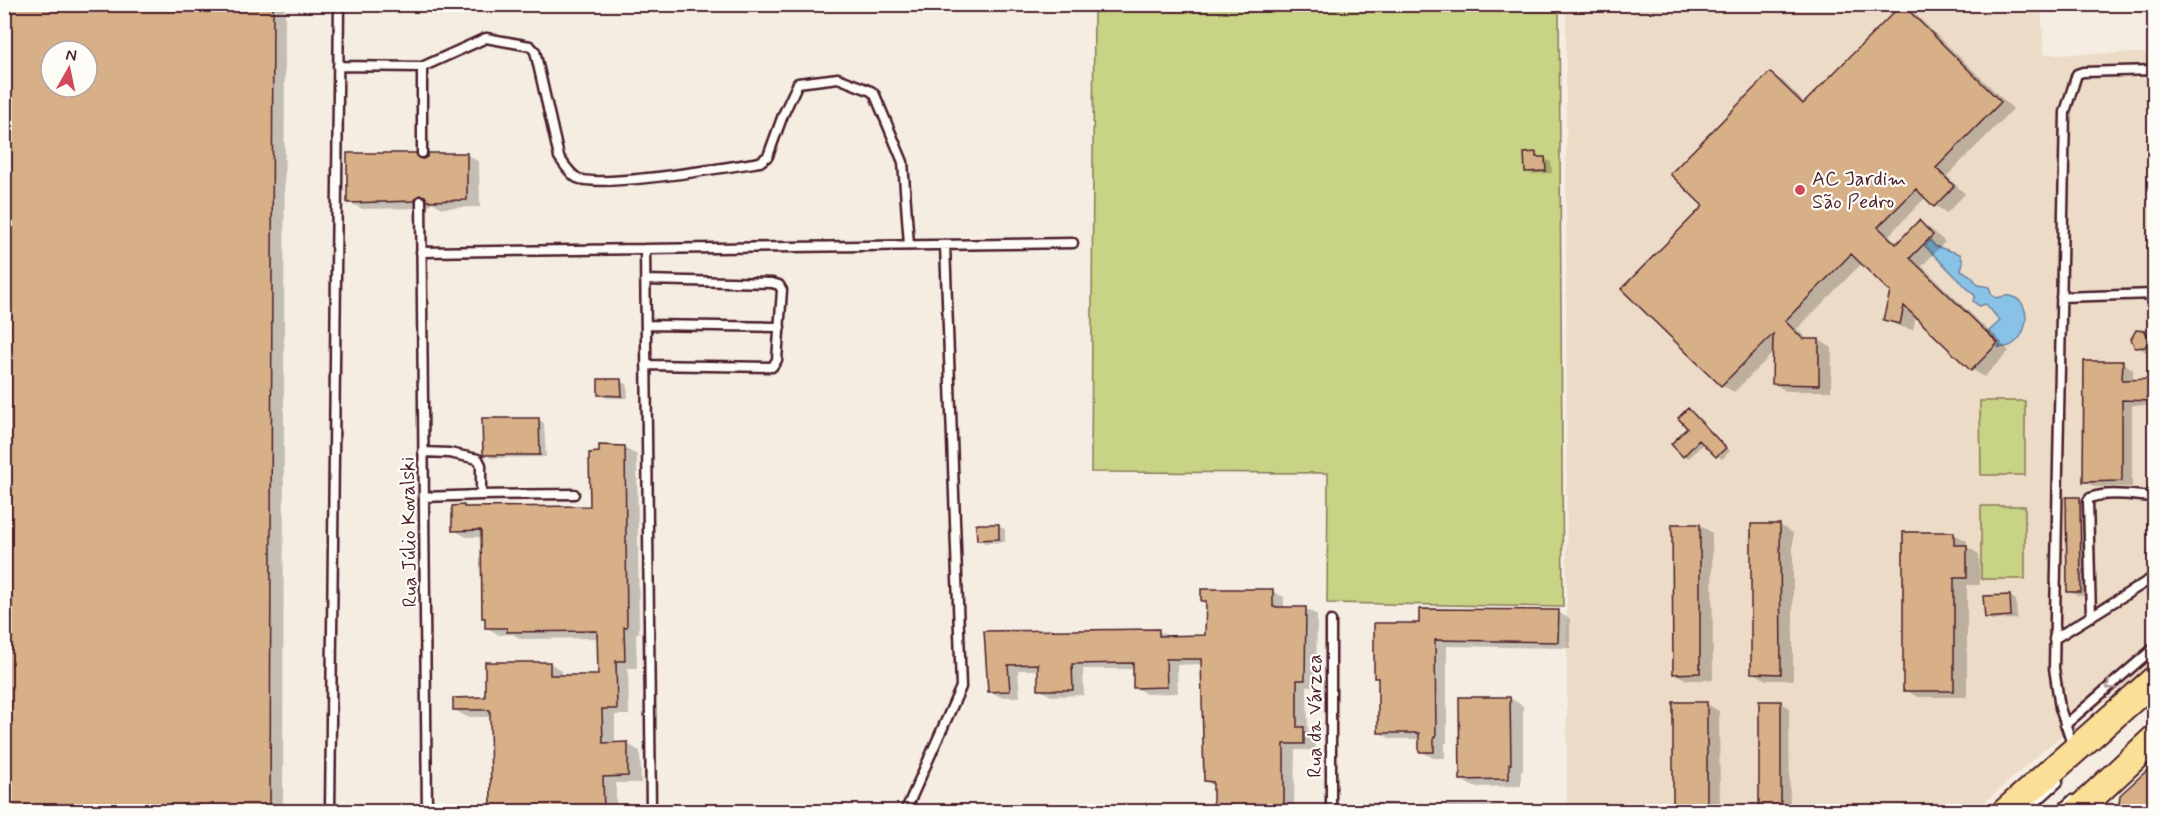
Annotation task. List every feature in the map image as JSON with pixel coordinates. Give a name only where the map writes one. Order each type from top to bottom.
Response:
[{"type":"main road","points":[[2004,812],[2074,749],[2149,674]]},
{"type":"main road","points":[[2079,801],[2154,739]]},
{"type":"lane","points":[[330,812],[339,4]]},
{"type":"lane","points":[[338,66],[422,67],[486,38],[530,46],[535,51],[559,157],[569,171],[578,178],[591,181],[671,175],[760,162],[768,156],[798,83],[838,78],[875,94],[903,162],[909,245]]},
{"type":"lane","points":[[422,67],[422,153]]},
{"type":"lane","points":[[2074,749],[2064,725],[2054,668],[2065,112],[2077,74],[2154,70]]},
{"type":"lane","name":"Rua Júlio Kovalski","points":[[421,201],[428,812]]},
{"type":"lane","points":[[421,252],[1073,243]]},
{"type":"lane","points":[[905,812],[961,687],[945,245]]},
{"type":"lane","points":[[645,249],[651,810]]},
{"type":"lane","points":[[645,280],[776,283],[782,290],[777,360],[772,367],[646,365]]},
{"type":"lane","points":[[2061,297],[2154,294]]},
{"type":"lane","points":[[646,325],[780,327]]},
{"type":"lane","points":[[423,452],[449,453],[478,459],[481,465],[481,495]]},
{"type":"lane","points":[[424,497],[573,494]]},
{"type":"lane","points":[[2091,617],[2088,501],[2096,496],[2154,497]]},
{"type":"lane","points":[[2054,639],[2154,577]]},
{"type":"lane","name":"Rua da Várzea","points":[[1331,621],[1331,812]]},
{"type":"lane","points":[[2064,725],[2149,674],[2154,648]]},
{"type":"lane","points":[[2025,812],[2067,774]]},
{"type":"lane","points":[[2059,812],[2079,801]]},
{"type":"shaded area","points":[[1566,5],[2041,5],[2044,54],[2154,53],[2154,662],[2046,748],[1975,811],[1567,811]]},
{"type":"green space","points":[[1094,5],[1559,5],[1563,607],[1327,603],[1328,473],[1091,472]]},
{"type":"green space","points":[[1980,401],[2025,401],[2025,475],[1981,475]]},
{"type":"green space","points":[[1981,506],[2025,506],[2025,579],[1981,579]]},
{"type":"water","points":[[1930,240],[1935,246],[1960,254],[1963,262],[1961,270],[1971,276],[1978,285],[1989,287],[1996,298],[2008,296],[2019,300],[2026,316],[2025,326],[2016,342],[1998,347],[2001,343],[1989,331],[2000,321],[1986,304],[1979,306],[1973,301],[1975,296],[1925,246]]},
{"type":"building","points":[[4,4],[273,4],[270,812],[4,812]]},
{"type":"building","name":"AC Jardim São Pedro","points":[[1902,4],[2001,102],[1936,168],[1954,186],[1934,207],[1916,189],[1878,227],[1896,244],[1919,220],[1933,235],[1910,258],[1998,343],[1971,371],[1904,306],[1900,324],[1883,320],[1890,292],[1851,254],[1785,321],[1803,339],[1819,339],[1819,385],[1772,384],[1773,334],[1721,386],[1621,289],[1703,206],[1670,174],[1770,72],[1803,104]]},
{"type":"building","points":[[1536,152],[1536,157],[1545,157],[1546,171],[1525,172],[1524,153]]},
{"type":"building","points":[[347,153],[416,153],[418,158],[423,159],[428,153],[467,153],[467,200],[427,201],[425,196],[420,195],[415,201],[347,203]]},
{"type":"building","points":[[2136,330],[2145,331],[2149,340],[2145,347],[2135,348],[2131,339]]},
{"type":"building","points":[[2084,361],[2123,361],[2122,380],[2154,379],[2154,401],[2122,400],[2122,481],[2083,482]]},
{"type":"building","points":[[598,379],[621,379],[622,396],[598,395]]},
{"type":"building","points":[[1688,408],[1726,448],[1716,457],[1699,440],[1683,457],[1671,444],[1687,428],[1678,418]]},
{"type":"building","points":[[482,418],[539,418],[540,455],[483,455]]},
{"type":"building","points":[[599,445],[625,446],[627,627],[624,627],[625,661],[616,661],[617,709],[602,709],[603,743],[628,742],[628,776],[603,777],[604,812],[491,812],[490,710],[453,710],[453,698],[485,697],[485,662],[550,662],[550,675],[598,675],[597,631],[507,632],[507,628],[485,628],[485,618],[482,618],[481,530],[452,531],[452,506],[590,506],[589,453],[599,452]]},
{"type":"building","points":[[2066,497],[2080,497],[2081,592],[2067,592]]},
{"type":"building","points":[[976,524],[999,524],[999,539],[977,540]]},
{"type":"building","points":[[1672,524],[1700,524],[1700,673],[1673,674]]},
{"type":"building","points":[[1751,524],[1780,524],[1781,674],[1751,673]]},
{"type":"building","points":[[1903,532],[1954,532],[1954,545],[1967,545],[1967,578],[1954,578],[1954,691],[1903,691]]},
{"type":"building","points":[[1201,589],[1273,589],[1273,607],[1306,607],[1305,680],[1297,680],[1297,727],[1304,727],[1304,744],[1284,744],[1284,812],[1213,812],[1213,782],[1204,781],[1201,659],[1166,659],[1167,687],[1133,688],[1133,663],[1072,664],[1073,690],[1038,690],[1038,664],[1008,665],[1010,691],[988,692],[984,631],[1159,629],[1159,636],[1205,635],[1206,601],[1201,601]]},
{"type":"building","points":[[2010,595],[2011,616],[1985,618],[1983,596]]},
{"type":"building","points":[[1419,609],[1559,610],[1558,642],[1435,640],[1436,737],[1434,737],[1434,752],[1419,752],[1419,733],[1378,733],[1378,678],[1374,678],[1374,623],[1419,623]]},
{"type":"building","points":[[1459,697],[1510,697],[1511,764],[1509,764],[1509,779],[1460,780]]},
{"type":"building","points":[[1759,701],[1781,701],[1781,812],[1759,812]]},
{"type":"building","points":[[1673,702],[1707,702],[1707,812],[1673,812]]},
{"type":"building","points":[[2154,764],[2154,812],[2118,812],[2120,795]]},
{"type":"place","name":"AC Jardim São Pedro","points":[[1800,190]]}]
